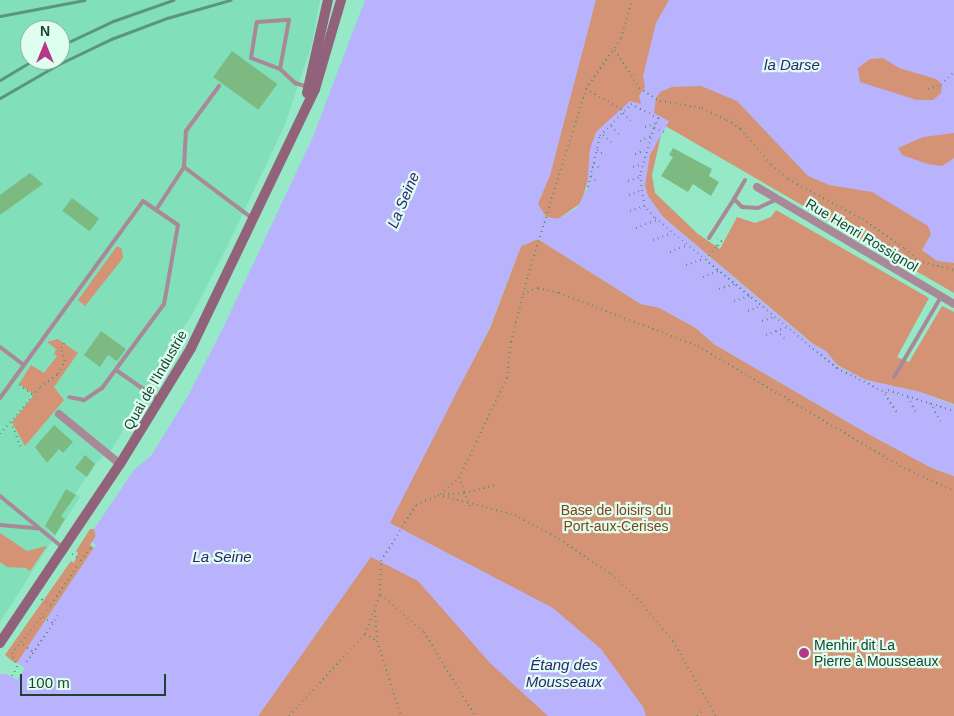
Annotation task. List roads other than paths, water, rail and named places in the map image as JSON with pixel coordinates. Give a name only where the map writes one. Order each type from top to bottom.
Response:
[{"type":"main road","name":"Quai de l'Industrie","points":[[312,88],[328,0]]},
{"type":"main road","name":"Quai de l'Industrie","points":[[0,643],[120,464],[160,401],[209,314],[255,220],[303,114],[341,0]]},
{"type":"street","name":"Rue Henri Rossignol","points":[[757,187],[954,304]]},
{"type":"street","points":[[59,414],[120,464]]},
{"type":"lane","points":[[280,70],[289,20],[257,22],[252,58],[280,70],[295,83],[312,88]]},
{"type":"lane","points":[[156,210],[184,167],[186,131],[219,86]]},
{"type":"lane","points":[[184,167],[255,220]]},
{"type":"lane","points":[[709,238],[745,180]]},
{"type":"lane","points":[[734,199],[742,207],[751,209],[777,199]]},
{"type":"lane","points":[[0,398],[143,200],[178,225],[164,304],[102,388],[84,400],[69,397]]},
{"type":"lane","points":[[894,377],[941,296]]},
{"type":"lane","points":[[0,347],[24,365]]},
{"type":"lane","points":[[116,370],[160,401]]},
{"type":"lane","points":[[0,496],[64,548]]},
{"type":"lane","points":[[0,525],[39,528]]},
{"type":"water","name":"La Seine","points":[[365,0],[596,0],[550,175],[538,204],[546,217],[558,219],[577,208],[587,189],[590,149],[596,132],[630,101],[641,104],[639,96],[645,87],[643,76],[656,23],[669,0],[954,0],[954,133],[923,137],[898,148],[902,155],[928,164],[942,166],[954,158],[954,263],[937,261],[922,250],[931,234],[928,226],[872,192],[829,185],[808,176],[737,101],[701,86],[672,87],[660,92],[656,98],[654,113],[669,121],[650,155],[645,185],[648,196],[663,217],[810,342],[826,351],[838,366],[866,380],[920,392],[954,405],[954,476],[930,467],[865,432],[714,344],[696,328],[659,308],[641,304],[538,239],[521,246],[490,327],[390,523],[553,608],[601,649],[643,707],[646,716],[548,716],[490,663],[418,581],[371,557],[258,716],[0,716],[0,674],[7,674],[17,680],[25,668],[17,663],[96,545],[92,542],[96,536],[94,529],[134,470],[151,456],[188,396],[223,328],[312,139]],"holes":[[[883,58],[899,68],[936,79],[942,84],[941,93],[933,100],[917,100],[860,82],[858,68],[870,59]]]},
{"type":"railway","points":[[0,16],[85,0]]},
{"type":"railway","points":[[70,41],[113,21],[173,0]]},
{"type":"railway","points":[[0,98],[59,64],[111,39],[167,18],[230,0]]},
{"type":"railway","points":[[0,80],[20,68]]},
{"type":"place","name":"Menhir dit La Pierre à Mousseaux","points":[[804,653]]},
{"type":"water label","name":"la Darse","points":[[792,65]]},
{"type":"water label","name":"Étang des Mousseaux","points":[[564,672]]},
{"type":"park label","name":"Base de loisirs du Port-aux-Cerises","points":[[616,518]]}]
